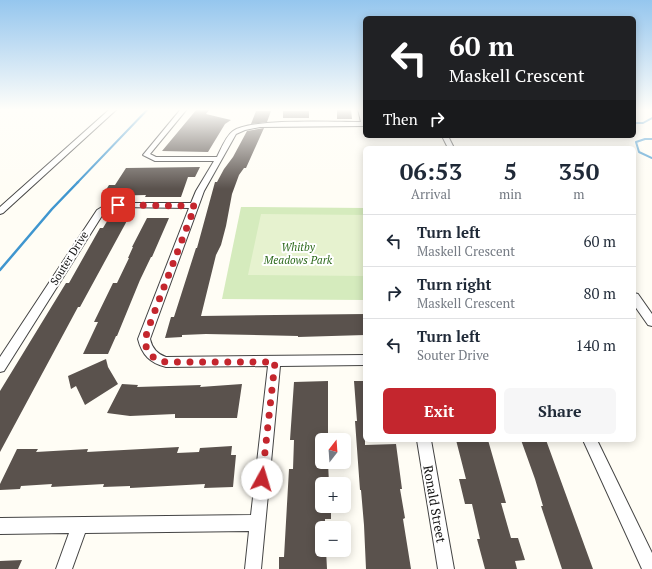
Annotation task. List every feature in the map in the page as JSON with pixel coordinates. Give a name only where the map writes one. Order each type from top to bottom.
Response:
[{"type":"street","points":[[0,211],[84,136]]},
{"type":"street","points":[[162,136],[146,155],[155,159],[217,159]]},
{"type":"street","points":[[232,136],[217,159],[200,191],[144,339],[146,348],[151,356],[166,362],[363,360]]},
{"type":"street","name":"Souter Drive","points":[[0,367],[100,212],[110,206],[118,205],[195,206]]},
{"type":"street","points":[[636,300],[652,322]]},
{"type":"street","points":[[253,569],[275,362]]},
{"type":"street","name":"Ronald Street","points":[[424,442],[446,569]]},
{"type":"street","points":[[591,442],[651,569]]},
{"type":"street","points":[[0,526],[258,523]]},
{"type":"street","points":[[64,569],[80,526]]},
{"type":"green space","name":"Whitby Meadows Park","points":[[241,207],[363,208],[363,300],[222,299]]},
{"type":"green space","points":[[261,214],[363,215],[363,276],[248,275]]},
{"type":"building","points":[[175,136],[218,136],[208,152],[162,151]]},
{"type":"building","points":[[245,136],[261,136],[246,168],[244,168],[239,175],[232,194],[226,226],[221,245],[216,255],[201,316],[363,314],[363,335],[298,337],[206,334],[182,335],[182,337],[165,338],[171,317],[174,317],[197,248],[215,182],[217,182]]},
{"type":"building","points":[[200,167],[195,177],[188,177],[181,197],[145,197],[146,195],[102,196],[109,185],[115,185],[126,168]]},
{"type":"building","points":[[129,217],[80,307],[78,307],[0,452],[0,391],[66,283],[69,283],[100,228],[103,228],[109,218]]},
{"type":"building","points":[[147,218],[169,218],[140,280],[117,336],[108,354],[83,354],[98,322],[94,322],[113,283],[117,283],[129,258],[132,247]]},
{"type":"building","points":[[106,359],[108,367],[118,384],[85,405],[76,386],[71,389],[68,376]]},
{"type":"building","points":[[328,381],[328,433],[315,433],[315,469],[328,469],[329,477],[315,477],[315,513],[331,513],[331,519],[325,519],[325,521],[315,521],[315,557],[326,557],[327,569],[279,569],[279,557],[284,557],[289,469],[293,469],[294,440],[290,440],[294,382]]},
{"type":"building","points":[[354,381],[363,381],[363,442],[365,442],[365,445],[396,444],[402,489],[400,489],[405,518],[403,519],[411,569],[366,569],[364,525],[355,421],[357,421]]},
{"type":"building","points":[[122,384],[138,385],[137,387],[201,385],[200,387],[242,384],[237,418],[175,418],[175,414],[130,416],[107,413]]},
{"type":"building","points":[[457,442],[489,442],[506,503],[501,503],[511,538],[518,538],[525,560],[515,561],[517,569],[485,569],[477,539],[480,539],[472,504],[465,504],[459,479],[466,479]]},
{"type":"building","points":[[522,442],[547,442],[593,569],[562,569],[541,506],[543,506]]},
{"type":"building","points":[[232,446],[231,455],[236,455],[233,487],[204,488],[205,484],[130,488],[130,486],[103,487],[104,484],[51,487],[52,484],[21,486],[20,489],[0,490],[0,484],[17,449],[38,449],[36,452],[88,449],[87,452],[179,447],[177,453],[199,452],[200,448]]},
{"type":"building","points":[[22,560],[18,569],[0,569],[0,561]]},
{"type":"waterway","points":[[77,183],[123,136]]},
{"type":"waterway","points":[[652,139],[645,139],[636,142],[639,152],[652,158]]},
{"type":"waterway","points":[[0,270],[52,209],[78,182]]},
{"type":"route","points":[[118,205],[195,206],[144,339],[146,348],[151,356],[160,361],[166,362],[275,362],[262,479]]}]
